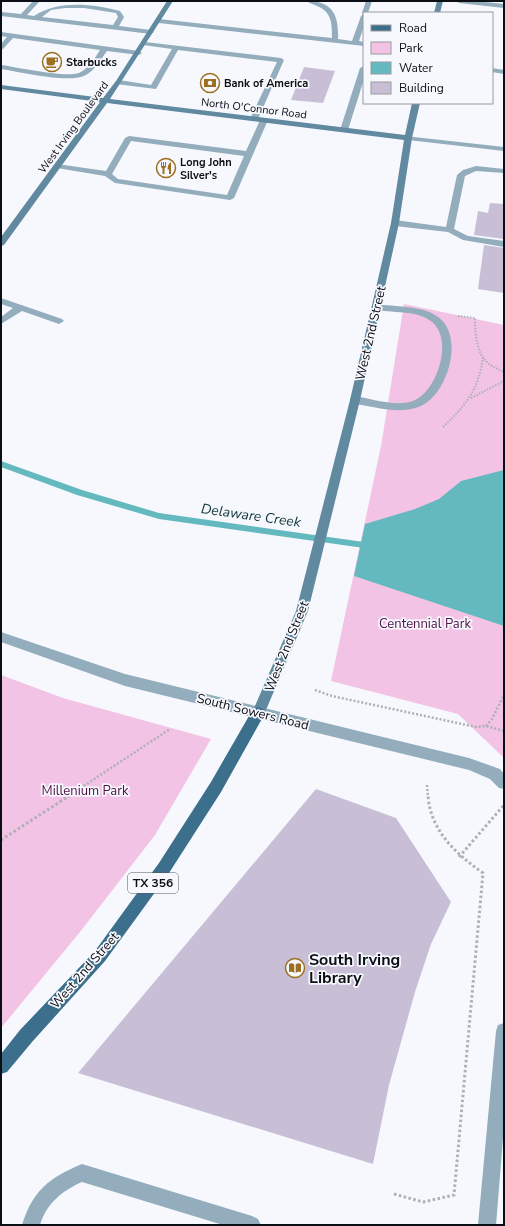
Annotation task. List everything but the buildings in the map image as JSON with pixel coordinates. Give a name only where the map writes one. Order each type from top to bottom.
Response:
[{"type":"main road","name":"West Irving Boulevard","points":[[1,243],[106,101],[139,53],[170,1]]},
{"type":"main road","points":[[437,12],[440,1]]},
{"type":"main road","name":"North O'Connor Road","points":[[1,87],[408,138]]},
{"type":"main road","name":"West 2nd Street","points":[[1,1066],[26,1036],[100,956],[160,875],[216,787],[258,713],[302,611],[355,400],[395,223],[408,138],[416,104]]},
{"type":"street","points":[[23,16],[36,1]]},
{"type":"street","points":[[309,1],[327,8],[331,13],[336,27],[334,41]]},
{"type":"street","points":[[365,12],[369,1]]},
{"type":"street","points":[[459,1],[504,6]]},
{"type":"street","points":[[36,18],[49,9],[60,6],[89,8],[118,12],[120,17],[115,27]]},
{"type":"street","points":[[1,14],[151,32]]},
{"type":"street","points":[[355,43],[363,19]]},
{"type":"street","points":[[159,21],[363,44]]},
{"type":"street","points":[[1,34],[139,53]]},
{"type":"street","points":[[1,48],[11,36]]},
{"type":"street","points":[[144,44],[281,60],[254,119]]},
{"type":"street","points":[[1,67],[68,76],[80,75],[89,69],[105,48]]},
{"type":"street","points":[[119,82],[153,87],[176,48]]},
{"type":"street","points":[[493,70],[504,72]]},
{"type":"street","points":[[344,130],[363,71]]},
{"type":"street","points":[[58,166],[108,174],[115,181],[230,198],[264,120]]},
{"type":"street","points":[[108,174],[129,138],[248,154]]},
{"type":"street","name":"North O'Connor Road","points":[[408,138],[504,149]]},
{"type":"street","points":[[450,230],[461,175],[465,171],[477,169],[504,171]]},
{"type":"street","points":[[395,223],[450,230],[466,238],[504,244]]},
{"type":"street","points":[[1,301],[59,321]]},
{"type":"street","points":[[355,400],[397,406],[419,402],[430,394],[441,376],[447,358],[446,340],[442,326],[436,319],[413,312],[376,307]]},
{"type":"street","points":[[1,321],[20,308]]},
{"type":"street","name":"South Sowers Road","points":[[1,637],[125,680],[469,764],[495,774],[504,784]]},
{"type":"street","points":[[487,1225],[504,1031]]},
{"type":"street","points":[[31,1225],[33,1218],[45,1197],[63,1181],[82,1173],[252,1225]]},
{"type":"path","points":[[436,319],[454,315],[475,318],[475,330],[483,357],[480,380],[470,398],[443,427]]},
{"type":"path","points":[[483,357],[493,366],[504,372]]},
{"type":"path","points":[[470,398],[504,381]]},
{"type":"path","points":[[315,690],[332,696],[469,725],[486,726],[504,731]]},
{"type":"path","points":[[486,726],[492,719],[504,695]]},
{"type":"path","points":[[1,840],[170,729]]},
{"type":"path","points":[[394,1194],[423,1202],[454,1195],[483,873],[459,857],[451,849],[432,818],[427,785]]},
{"type":"path","points":[[459,857],[504,805]]},
{"type":"green space","name":"Centennial Park","points":[[404,304],[504,325],[504,758],[458,714],[331,681],[381,446]]},
{"type":"green space","name":"Millenium Park","points":[[1,675],[63,698],[211,739],[155,835],[80,932],[1,1028]]},
{"type":"water","points":[[504,470],[504,626],[354,576],[365,524],[415,509],[439,499],[461,481]]},
{"type":"waterway","name":"Delaware Creek","points":[[1,464],[80,493],[159,516],[371,546]]},
{"type":"place","name":"Starbucks","points":[[52,62]]},
{"type":"place","name":"Bank of America","points":[[210,83]]},
{"type":"place","name":"Long John Silver's","points":[[166,168]]},
{"type":"place","name":"South Irving Library","points":[[295,968]]}]
